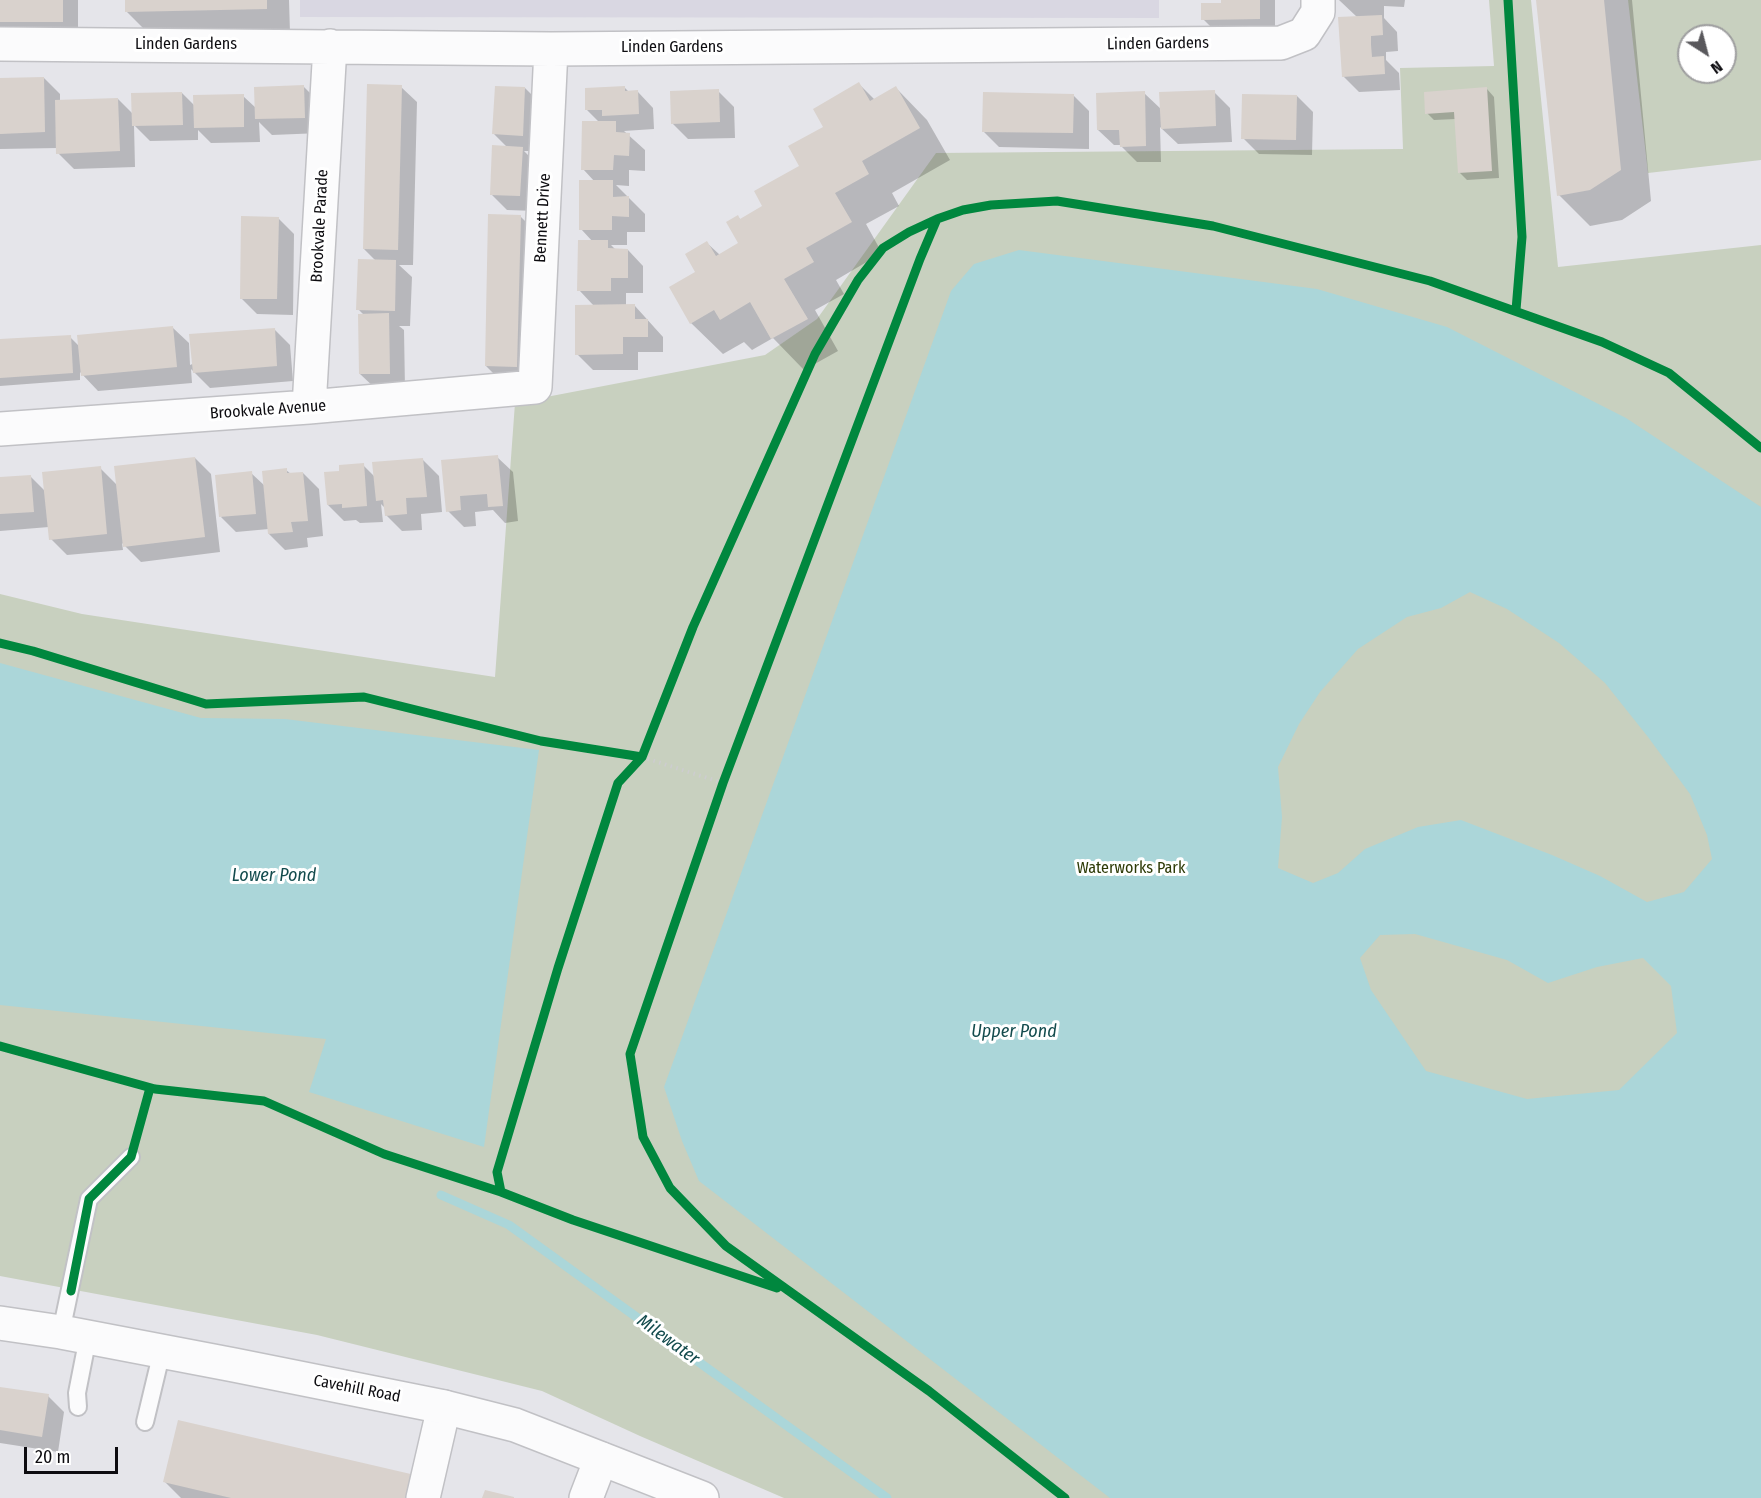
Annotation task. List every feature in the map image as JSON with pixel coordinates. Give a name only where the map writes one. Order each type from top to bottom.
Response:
[{"type":"street","name":"Linden Gardens","points":[[0,44],[551,49],[1281,43],[1304,34],[1318,12],[1318,0]]},
{"type":"street","name":"Brookvale Parade","points":[[309,407],[330,46]]},
{"type":"street","name":"Bennett Drive","points":[[535,387],[551,49]]},
{"type":"street","name":"Brookvale Avenue","points":[[0,429],[309,407],[535,387]]},
{"type":"street","name":"Cavehill Road","points":[[0,1323],[162,1351],[444,1407],[515,1425],[702,1498]]},
{"type":"street","points":[[423,1498],[444,1407]]},
{"type":"street","points":[[586,1498],[601,1459]]},
{"type":"lane","points":[[78,1407],[74,1335],[89,1199],[131,1157]]},
{"type":"lane","points":[[145,1422],[162,1351]]},
{"type":"path","points":[[634,766],[642,757],[646,746]]},
{"type":"path","points":[[631,755],[723,783]]},
{"type":"path","points":[[720,794],[728,772]]},
{"type":"shaded area","points":[[300,0],[1159,0],[1159,18],[300,17]]},
{"type":"green space","name":"Waterworks Park","points":[[1489,0],[1531,0],[1558,267],[1761,245],[1761,1498],[784,1498],[542,1391],[317,1335],[0,1276],[0,594],[82,614],[495,677],[515,403],[765,355],[817,319],[936,153],[1403,149],[1400,68],[1494,66]]},
{"type":"green space","points":[[1628,0],[1761,0],[1761,160],[1648,173]]},
{"type":"water","name":"Upper Pond","points":[[1019,250],[1317,289],[1447,327],[1626,418],[1761,507],[1761,1498],[1110,1498],[699,1181],[682,1141],[664,1087],[951,291],[974,264]],"holes":[[[1470,592],[1507,609],[1559,643],[1605,683],[1690,794],[1707,835],[1712,859],[1684,892],[1647,902],[1600,876],[1461,820],[1418,827],[1365,849],[1338,873],[1313,883],[1278,868],[1282,817],[1278,767],[1299,724],[1320,692],[1358,649],[1407,617],[1441,608]],[[1415,934],[1507,960],[1548,983],[1597,967],[1643,958],[1671,986],[1677,1033],[1619,1090],[1527,1099],[1426,1071],[1371,990],[1360,958],[1380,935]]]},
{"type":"water","name":"Lower Pond","points":[[0,663],[201,718],[285,719],[539,750],[484,1147],[309,1092],[326,1039],[0,1005]]},
{"type":"building","points":[[0,0],[63,0],[63,22],[0,22]]},
{"type":"building","points":[[125,0],[267,0],[267,9],[125,12]]},
{"type":"building","points":[[1221,0],[1260,0],[1260,19],[1201,20],[1201,3],[1221,3]]},
{"type":"building","points":[[1536,0],[1604,0],[1621,170],[1590,190],[1557,196]]},
{"type":"building","points":[[1382,15],[1383,35],[1371,36],[1371,45],[1372,57],[1384,56],[1385,74],[1342,77],[1338,17]]},
{"type":"building","points":[[44,77],[45,132],[0,134],[0,78]]},
{"type":"building","points":[[859,82],[870,101],[896,86],[920,128],[862,161],[869,174],[835,193],[852,222],[806,248],[814,262],[784,279],[808,319],[771,339],[750,302],[720,320],[714,310],[690,324],[669,287],[695,272],[685,254],[707,241],[716,256],[738,243],[726,222],[738,215],[740,219],[762,206],[754,191],[799,166],[788,146],[823,127],[813,109]]},
{"type":"building","points":[[367,84],[402,85],[398,250],[363,249]]},
{"type":"building","points":[[304,85],[305,118],[255,119],[254,87]]},
{"type":"building","points":[[495,86],[525,87],[523,136],[492,134]]},
{"type":"building","points":[[625,86],[625,91],[638,90],[639,114],[602,116],[602,110],[585,110],[585,88]]},
{"type":"building","points":[[1487,87],[1492,171],[1458,173],[1454,112],[1425,114],[1424,92]]},
{"type":"building","points":[[719,89],[720,122],[671,124],[670,91]]},
{"type":"building","points":[[1215,90],[1216,126],[1161,129],[1159,92]]},
{"type":"building","points":[[1145,91],[1146,146],[1120,147],[1119,130],[1097,130],[1096,93]]},
{"type":"building","points":[[182,92],[183,125],[132,126],[131,93]]},
{"type":"building","points":[[983,92],[1074,94],[1073,133],[982,132]]},
{"type":"building","points":[[244,94],[244,127],[194,128],[193,95]]},
{"type":"building","points":[[1242,94],[1297,95],[1296,140],[1241,139]]},
{"type":"building","points":[[118,98],[120,151],[56,154],[55,100]]},
{"type":"building","points":[[582,121],[616,121],[616,132],[630,133],[629,156],[614,155],[613,170],[581,170]]},
{"type":"building","points":[[492,145],[523,147],[520,196],[490,195]]},
{"type":"building","points":[[579,180],[613,180],[613,197],[629,196],[629,217],[612,216],[612,230],[579,230]]},
{"type":"building","points":[[488,214],[521,215],[517,367],[485,366]]},
{"type":"building","points":[[241,216],[279,217],[277,299],[240,299]]},
{"type":"building","points":[[578,240],[608,240],[608,248],[628,249],[628,278],[611,278],[611,291],[577,291]]},
{"type":"building","points":[[358,259],[396,260],[395,311],[356,310]]},
{"type":"building","points":[[635,304],[635,319],[648,319],[648,337],[623,337],[623,354],[575,355],[575,305]]},
{"type":"building","points":[[389,313],[390,374],[359,374],[358,314]]},
{"type":"building","points":[[173,326],[177,367],[81,376],[77,335]]},
{"type":"building","points":[[275,328],[277,366],[193,373],[189,334]]},
{"type":"building","points":[[71,335],[73,373],[0,378],[0,339]]},
{"type":"building","points":[[498,455],[503,506],[488,507],[487,494],[460,496],[461,510],[446,512],[441,460]]},
{"type":"building","points":[[195,457],[205,537],[123,547],[114,466]]},
{"type":"building","points":[[423,458],[427,497],[406,498],[407,514],[385,516],[383,500],[376,501],[372,462]]},
{"type":"building","points":[[364,463],[367,506],[342,508],[342,504],[327,505],[324,472],[339,471],[339,465]]},
{"type":"building","points":[[101,466],[107,534],[49,540],[42,472]]},
{"type":"building","points":[[287,468],[287,473],[303,472],[308,521],[291,522],[293,532],[268,534],[262,471]]},
{"type":"building","points":[[252,471],[256,514],[219,517],[215,475]]},
{"type":"building","points":[[31,475],[34,512],[0,514],[0,477]]},
{"type":"building","points":[[0,1387],[49,1394],[42,1437],[0,1430]]},
{"type":"building","points":[[178,1420],[415,1475],[410,1498],[231,1498],[163,1482]]},
{"type":"building","points":[[485,1490],[514,1497],[514,1498],[482,1498]]},
{"type":"waterway","name":"Milewater","points":[[441,1195],[509,1225],[887,1498]]},
{"type":"cycle path","points":[[1508,0],[1522,237],[1516,310]]},
{"type":"cycle path","points":[[1065,1498],[929,1391],[726,1246],[670,1188],[643,1137],[630,1054],[723,783],[937,219],[963,210],[991,205],[1057,201],[1213,226],[1430,281],[1602,342],[1669,373],[1761,448]]},
{"type":"cycle path","points":[[501,1192],[497,1172],[558,968],[618,783],[642,757],[693,627],[815,354],[858,280],[883,248],[937,219]]},
{"type":"cycle path","points":[[0,643],[206,704],[364,697],[541,741],[642,757]]},
{"type":"cycle path","points":[[0,1046],[155,1089],[264,1101],[384,1154],[777,1288]]},
{"type":"cycle path","points":[[71,1291],[89,1199],[131,1157],[150,1088]]}]
